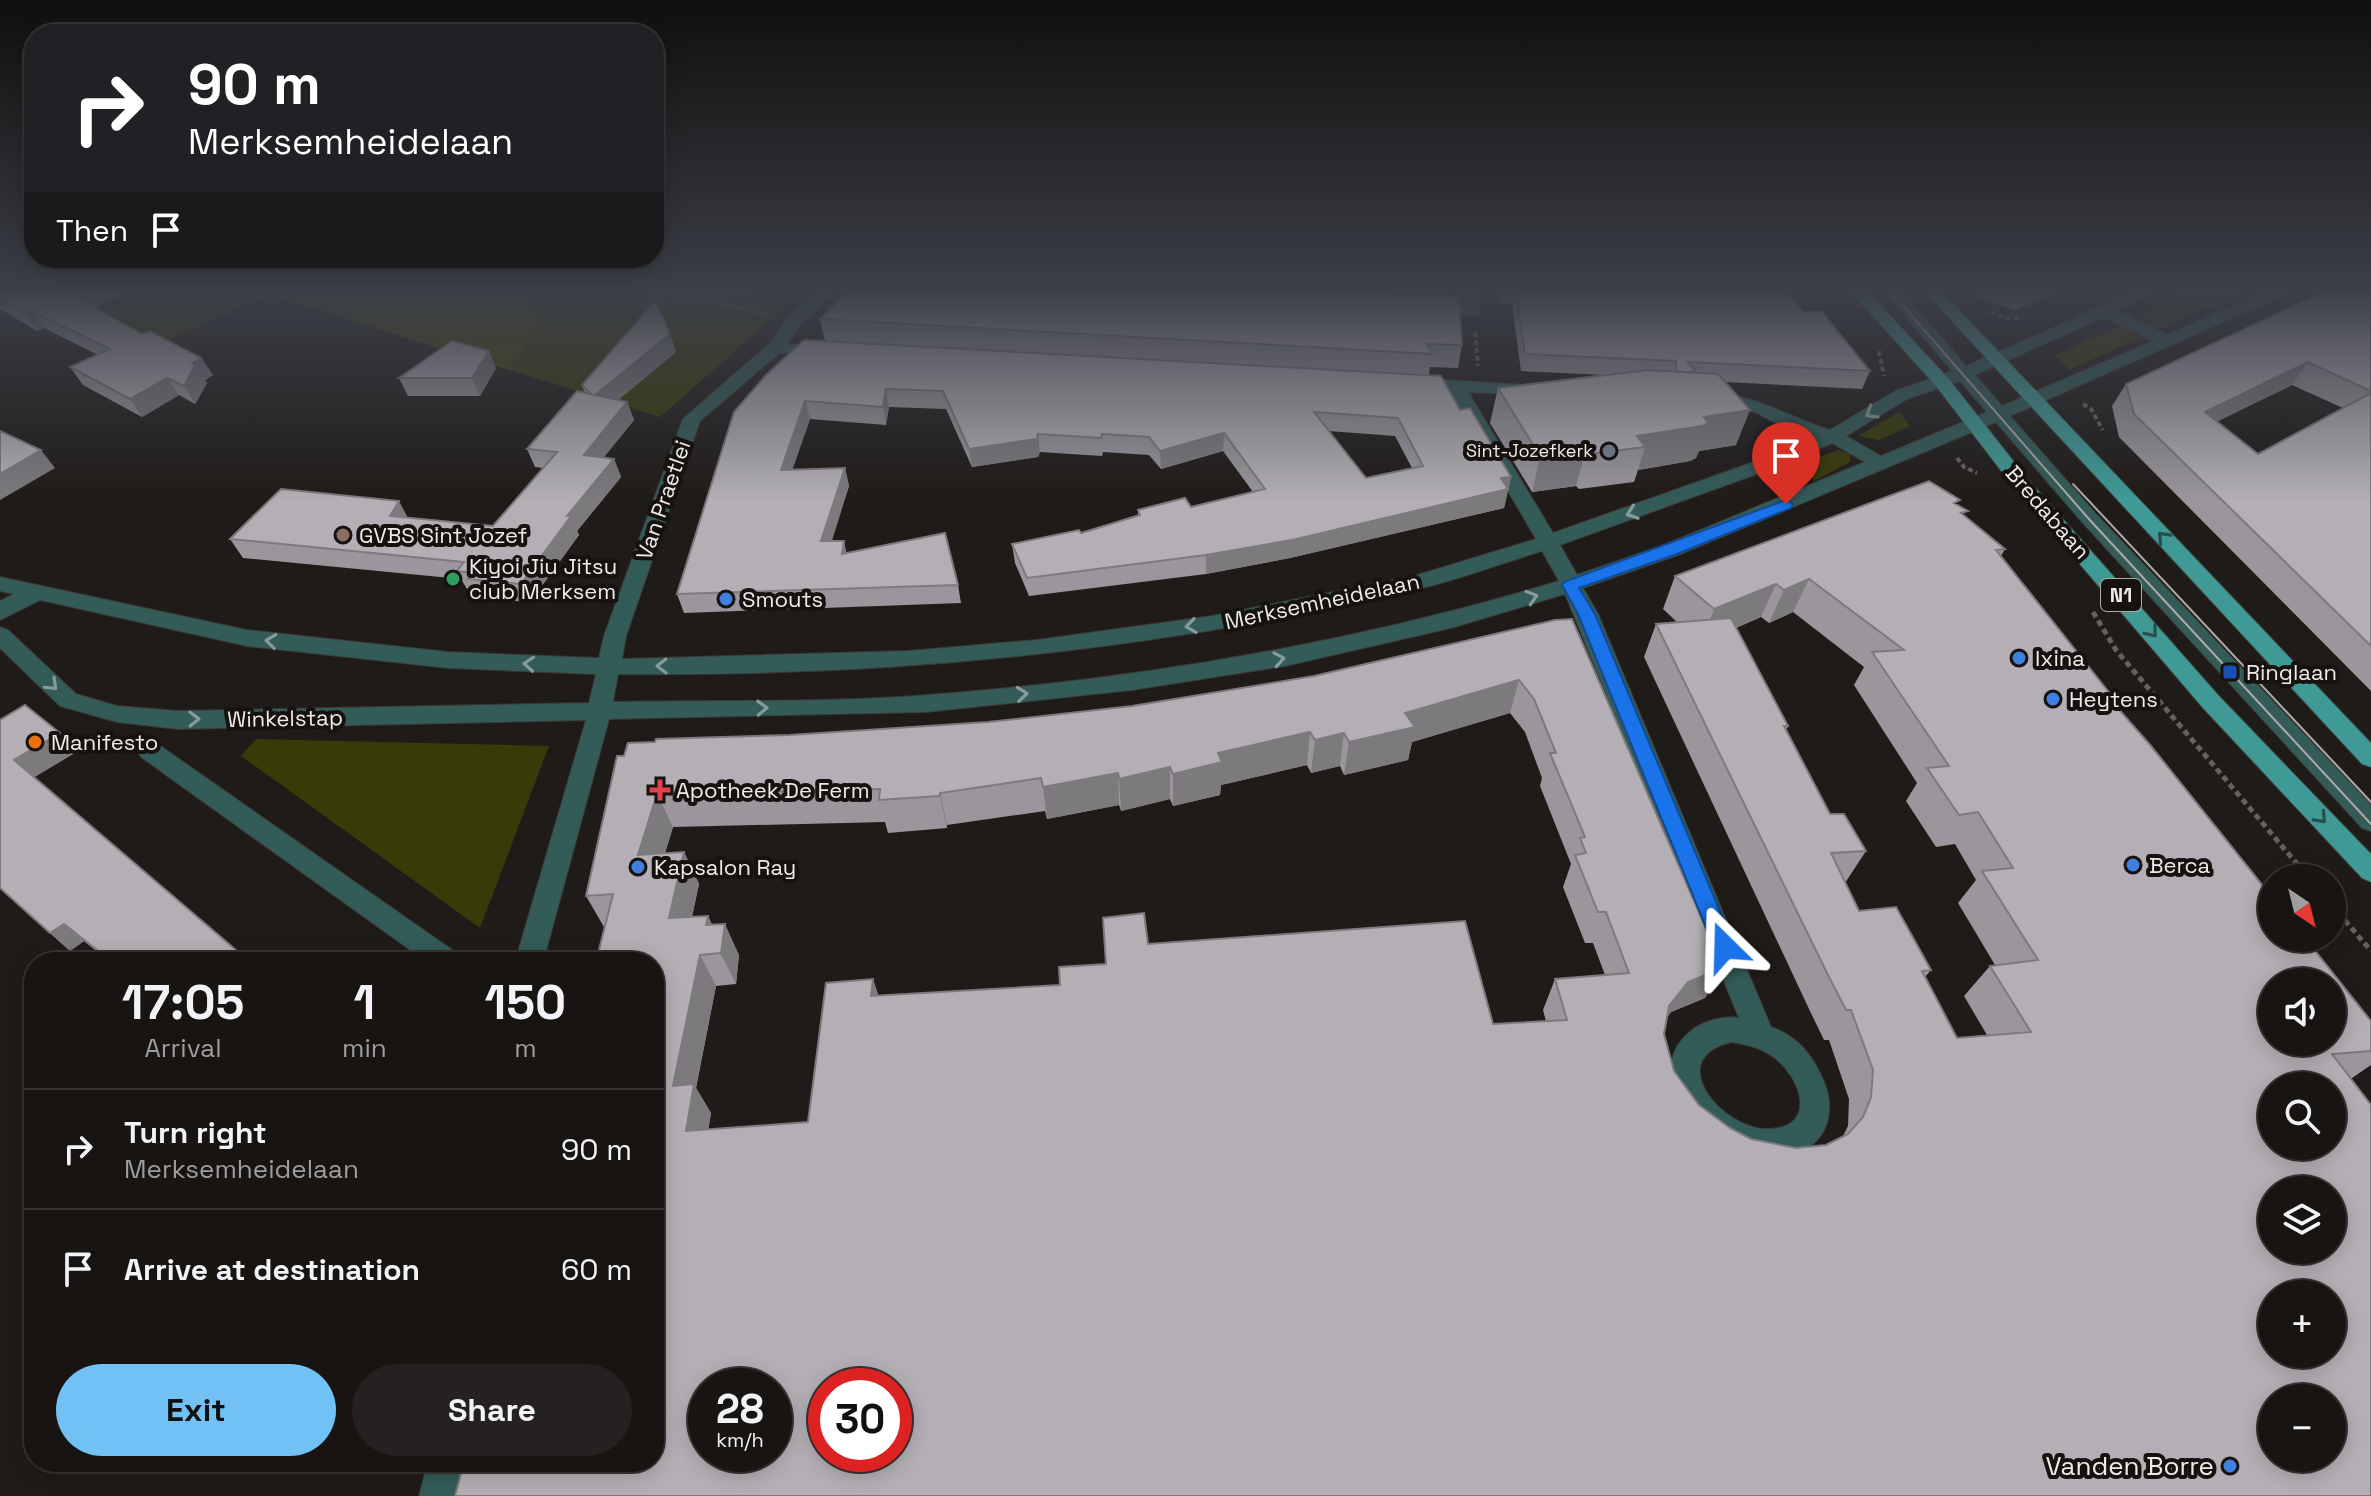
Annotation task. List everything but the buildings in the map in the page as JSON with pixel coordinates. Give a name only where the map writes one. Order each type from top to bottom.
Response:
[{"type":"main road","name":"Bredabaan","points":[[1923,362],[1973,425],[2211,702],[2371,871]]},
{"type":"main road","points":[[1999,362],[2371,758]]},
{"type":"street","name":"Van Praetlei","points":[[599,712],[615,636],[692,419],[759,362]]},
{"type":"street","points":[[1958,362],[2089,518],[2371,821]]},
{"type":"street","points":[[1959,362],[1967,372]]},
{"type":"street","name":"Merksemheidelaan","points":[[607,667],[908,659],[1037,648],[1212,623],[1416,583],[1702,490],[1833,436],[1901,395],[1990,362]]},
{"type":"street","points":[[1973,425],[2119,362]]},
{"type":"street","points":[[1393,382],[1561,391]]},
{"type":"street","points":[[1455,385],[1587,614],[1760,1035],[1787,1050],[1807,1073],[1817,1099],[1813,1123],[1796,1140],[1769,1147],[1739,1140],[1712,1124],[1692,1100],[1684,1074],[1690,1051],[1707,1035],[1732,1029],[1760,1035]]},
{"type":"street","points":[[1686,399],[1747,404],[1798,427],[1833,436],[1880,463]]},
{"type":"street","points":[[2002,412],[2371,805]]},
{"type":"street","name":"Merksemheidelaan","points":[[599,712],[926,704],[1132,682],[1285,658],[1451,621],[1570,585],[1749,520],[1973,425]]},
{"type":"street","points":[[0,584],[247,638],[448,660],[607,667]]},
{"type":"street","points":[[0,613],[10,604],[40,592]]},
{"type":"street","name":"Winkelstap","points":[[0,635],[68,700],[117,714],[178,720],[599,712]]},
{"type":"street","points":[[532,952],[599,712]]},
{"type":"street","points":[[150,751],[434,952]]},
{"type":"street","points":[[437,1496],[443,1472]]},
{"type":"path","points":[[1479,362],[1482,386]]},
{"type":"path","points":[[1941,438],[1964,467],[1987,480]]},
{"type":"path","points":[[2089,604],[2102,631],[2116,650],[2297,864]]},
{"type":"path","points":[[2346,922],[2371,951]]},
{"type":"shaded area","points":[[483,362],[723,362],[660,417]]},
{"type":"shaded area","points":[[484,362],[515,362],[510,370]]},
{"type":"shaded area","points":[[2061,362],[2087,362],[2069,370]]},
{"type":"shaded area","points":[[1899,412],[1910,426],[1879,440],[1858,436]]},
{"type":"shaded area","points":[[1839,450],[1850,454],[1850,462],[1814,481],[1808,461]]},
{"type":"shaded area","points":[[256,739],[549,746],[480,928],[241,756]]},
{"type":"tram line","points":[[1952,362],[2088,518],[2371,824]]},
{"type":"tram line","points":[[2073,484],[2371,802]]},
{"type":"place","name":"Sint-Jozefkerk","points":[[1609,451]]},
{"type":"place","name":"GVBS Sint Jozef","points":[[343,535]]},
{"type":"place","name":"Kiyoi Jiu Jitsu club Merksem","points":[[453,579]]},
{"type":"place","name":"Smouts","points":[[726,599]]},
{"type":"place","name":"Ixina","points":[[2019,658]]},
{"type":"place","name":"Ringlaan","points":[[2230,672]]},
{"type":"place","name":"Heytens","points":[[2053,699]]},
{"type":"place","name":"Manifesto","points":[[35,742]]},
{"type":"place","name":"Apotheek De Ferm","points":[[660,790]]},
{"type":"place","name":"Berca","points":[[2133,865]]},
{"type":"place","name":"Kapsalon Ray","points":[[638,867]]},
{"type":"place","name":"Vanden Borre","points":[[2230,1466]]},
{"type":"route","points":[[1725,947],[1587,614],[1570,585],[1671,550],[1786,504]]}]
